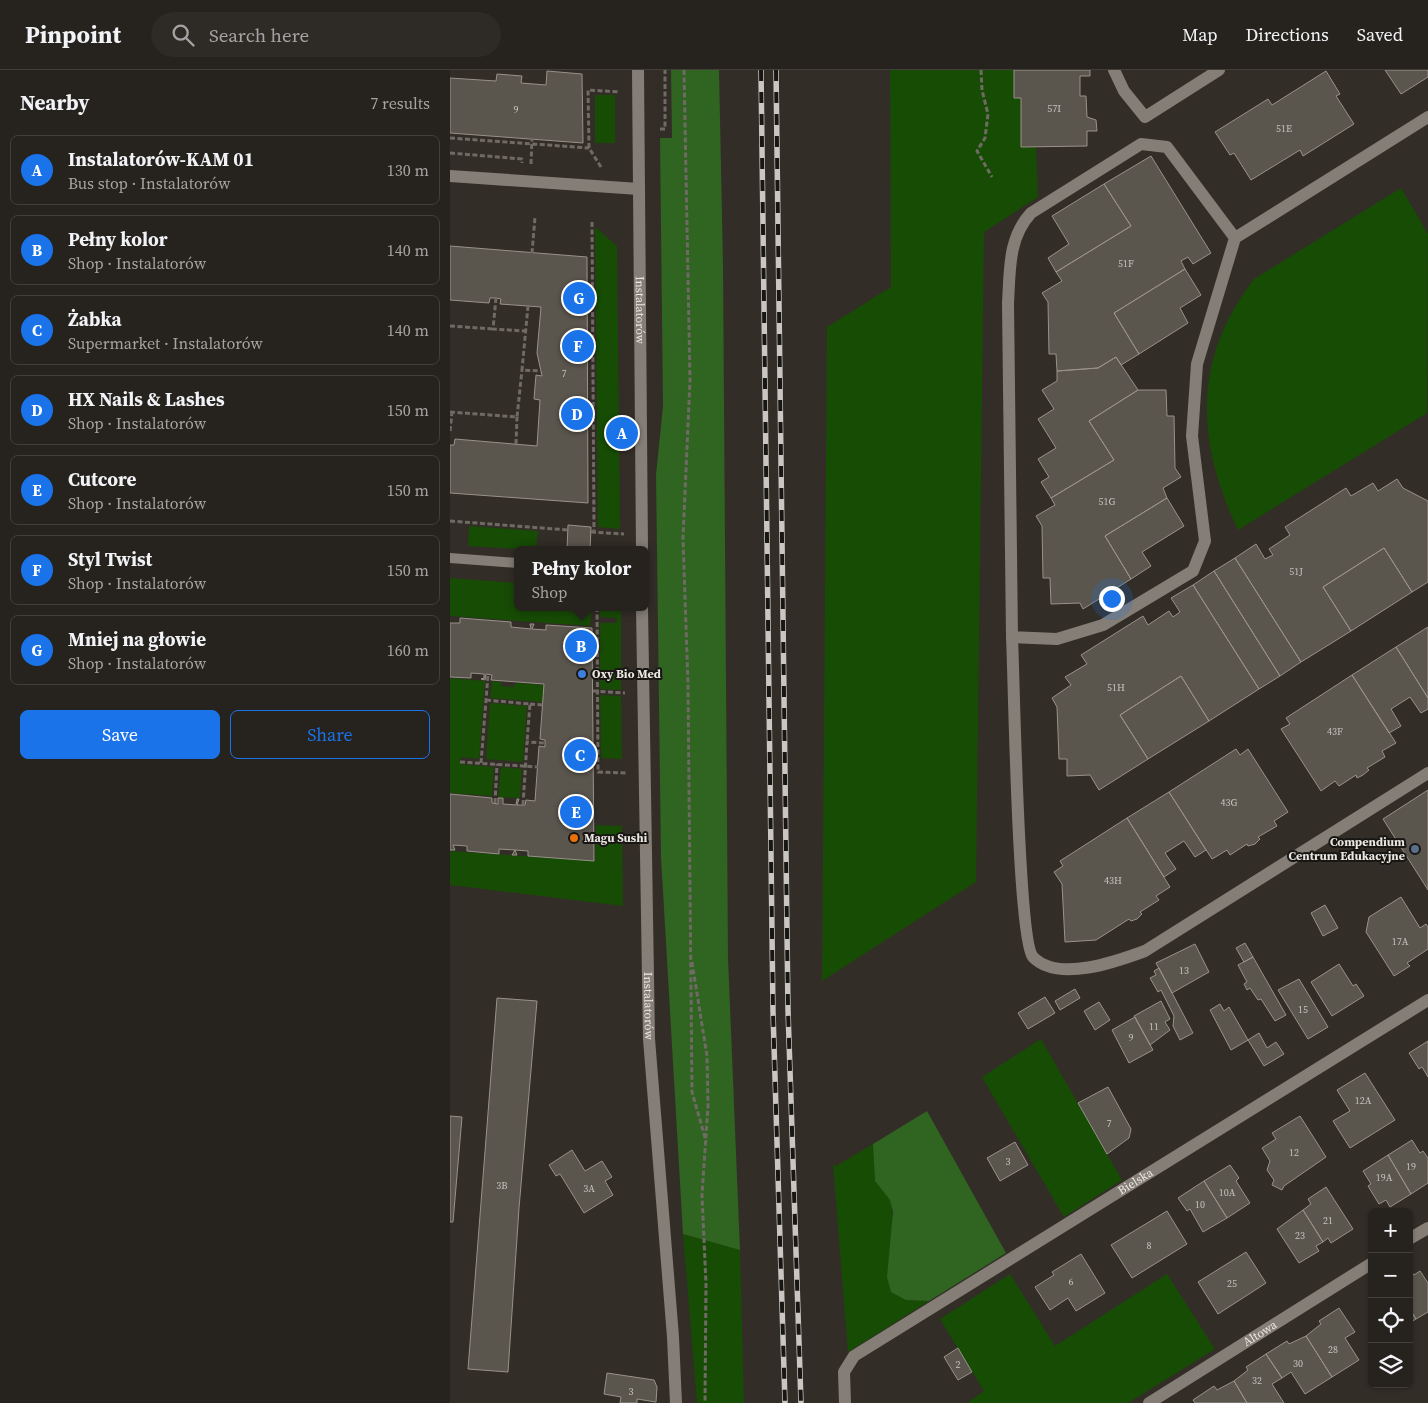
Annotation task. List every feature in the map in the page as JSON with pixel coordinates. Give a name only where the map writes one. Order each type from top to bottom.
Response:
[{"type":"street","name":"Instalatorów","points":[[638,70],[642,546]]},
{"type":"street","points":[[1114,70],[1124,91],[1145,116],[1219,70]]},
{"type":"street","points":[[1012,637],[1057,639],[1103,625],[1193,571],[1205,541],[1192,436],[1197,364],[1235,238],[1428,117]]},
{"type":"street","points":[[1235,238],[1167,147],[1141,144],[1031,213],[1020,225],[1012,250],[1008,303],[1012,637],[1020,853],[1026,934],[1032,956],[1045,966],[1084,969],[1106,965],[1145,951],[1428,773]]},
{"type":"street","points":[[450,176],[638,188]]},
{"type":"street","name":"Instalatorów","points":[[642,611],[648,1039],[673,1337],[676,1403]]},
{"type":"street","name":"Bielska","points":[[845,1403],[843,1384],[846,1366],[862,1350],[1428,1000]]},
{"type":"street","points":[[1413,1237],[1428,1228]]},
{"type":"street","name":"Altowa","points":[[1149,1403],[1368,1266]]},
{"type":"lane","points":[[450,558],[514,563]]},
{"type":"path","points":[[660,129],[665,129],[665,70]]},
{"type":"path","points":[[684,70],[690,380],[683,538],[688,684],[692,1092],[706,1142]]},
{"type":"path","points":[[981,70],[982,90],[988,114],[984,138],[977,151],[992,177]]},
{"type":"path","points":[[601,167],[589,148],[588,90],[621,92]]},
{"type":"path","points":[[450,138],[589,148]]},
{"type":"path","points":[[531,156],[532,139]]},
{"type":"path","points":[[450,153],[522,159],[522,166]]},
{"type":"path","points":[[532,253],[535,218]]},
{"type":"path","points":[[592,222],[593,532],[625,534]]},
{"type":"path","points":[[494,329],[496,298]]},
{"type":"path","points":[[516,444],[528,306]]},
{"type":"path","points":[[450,326],[526,331]]},
{"type":"path","points":[[522,370],[541,371]]},
{"type":"path","points":[[450,431],[451,412],[517,417]]},
{"type":"path","points":[[588,417],[593,417]]},
{"type":"path","points":[[450,521],[568,530]]},
{"type":"path","points":[[597,611],[596,772],[629,773]]},
{"type":"path","points":[[481,763],[488,675]]},
{"type":"path","points":[[595,691],[628,694]]},
{"type":"path","points":[[486,700],[543,705]]},
{"type":"path","points":[[522,805],[530,704]]},
{"type":"path","points":[[527,742],[545,743]]},
{"type":"path","points":[[460,762],[538,767]]},
{"type":"path","points":[[495,803],[497,764]]},
{"type":"path","points":[[690,949],[707,1056],[706,1142],[702,1195],[706,1284],[705,1403]]},
{"type":"green space","points":[[671,70],[719,70],[723,264],[728,958],[740,1250],[683,1234],[661,857],[656,475],[663,406],[660,138],[672,138]]},
{"type":"green space","points":[[890,70],[1014,70],[1014,98],[1021,98],[1021,146],[1036,147],[1038,197],[984,232],[976,882],[822,981],[827,327],[891,287]]},
{"type":"green space","points":[[595,95],[615,95],[615,143],[595,143]]},
{"type":"green space","points":[[1401,188],[1428,234],[1427,413],[1238,530],[1224,497],[1214,465],[1208,433],[1207,402],[1211,370],[1219,340],[1234,309],[1254,279]]},
{"type":"green space","points":[[595,227],[617,246],[620,529],[598,527]]},
{"type":"green space","points":[[469,526],[538,531],[536,546],[514,546],[514,549],[468,546]]},
{"type":"green space","points":[[450,578],[514,583],[514,611],[592,611],[590,626],[450,616]]},
{"type":"green space","points":[[600,611],[621,611],[621,690],[600,689],[600,623],[617,623],[617,618],[600,617]]},
{"type":"green space","points":[[450,678],[485,681],[479,759],[461,757],[460,764],[494,767],[492,796],[450,793]]},
{"type":"green space","points":[[492,681],[501,682],[501,686],[514,687],[515,683],[544,685],[543,702],[490,698]]},
{"type":"green space","points":[[600,695],[621,696],[622,759],[601,758]]},
{"type":"green space","points":[[490,703],[527,706],[523,762],[486,759]]},
{"type":"green space","points":[[501,767],[522,769],[520,798],[498,797]]},
{"type":"green space","points":[[596,825],[622,826],[623,906],[450,885],[450,851],[595,861]]},
{"type":"green space","points":[[1041,1039],[1122,1180],[1064,1217],[982,1077]]},
{"type":"green space","points":[[927,1111],[1006,1253],[929,1301],[906,1300],[891,1292],[887,1277],[893,1212],[890,1200],[875,1181],[873,1144]]},
{"type":"green space","points":[[873,1144],[875,1181],[891,1200],[893,1228],[906,1300],[929,1301],[848,1352],[833,1164],[836,1166]]},
{"type":"green space","points":[[683,1234],[740,1250],[744,1403],[697,1403]]},
{"type":"green space","points":[[1010,1274],[1055,1346],[1167,1274],[1215,1349],[1128,1403],[967,1403],[984,1391],[940,1319]]},
{"type":"building","points":[[1014,70],[1090,70],[1090,76],[1080,76],[1080,96],[1086,96],[1087,117],[1096,120],[1097,131],[1087,131],[1087,146],[1021,147],[1021,98],[1014,98]]},
{"type":"building","points":[[1385,70],[1428,70],[1428,77],[1401,94]]},
{"type":"building","points":[[547,71],[582,74],[583,143],[450,133],[450,78],[496,81],[497,74],[522,76],[521,83],[546,85]]},
{"type":"building","points":[[1326,71],[1340,94],[1336,96],[1354,124],[1303,156],[1300,150],[1251,180],[1234,153],[1230,155],[1215,132],[1268,99],[1272,105]]},
{"type":"building","points":[[1151,156],[1211,253],[1193,264],[1188,257],[1181,261],[1185,269],[1114,313],[1139,354],[1121,365],[1116,357],[1098,368],[1057,371],[1056,354],[1049,354],[1048,302],[1042,293],[1062,281],[1056,272],[1131,226],[1104,184]]},
{"type":"building","points":[[1104,184],[1131,226],[1056,272],[1048,258],[1069,244],[1052,216]]},
{"type":"building","points":[[450,246],[587,257],[588,503],[450,493],[450,445],[454,445],[455,439],[537,446],[540,400],[534,399],[536,375],[542,376],[537,353],[541,307],[500,304],[501,299],[496,298],[490,298],[489,303],[450,300]]},
{"type":"building","points":[[1185,269],[1201,295],[1180,308],[1188,323],[1139,354],[1114,313]]},
{"type":"building","points":[[1116,357],[1138,390],[1089,421],[1114,460],[1051,498],[1041,482],[1049,477],[1038,459],[1056,448],[1038,419],[1054,409],[1042,390],[1057,381],[1057,371],[1098,368]]},
{"type":"building","points":[[1138,390],[1166,390],[1167,416],[1174,416],[1175,468],[1181,477],[1163,488],[1167,498],[1105,536],[1131,579],[1083,609],[1080,603],[1051,604],[1050,578],[1043,578],[1042,526],[1036,516],[1055,505],[1051,498],[1114,460],[1089,421]]},
{"type":"building","points":[[1397,479],[1403,488],[1428,501],[1428,582],[1412,592],[1384,548],[1323,587],[1351,631],[1301,662],[1235,558],[1256,544],[1265,559],[1273,555],[1269,549],[1290,535],[1285,527],[1346,488],[1351,496],[1373,483],[1378,491]]},
{"type":"building","points":[[1167,498],[1184,526],[1142,552],[1151,566],[1131,579],[1105,536]]},
{"type":"building","points":[[568,525],[591,527],[590,546],[567,546]]},
{"type":"building","points":[[1384,548],[1412,592],[1351,631],[1323,587]]},
{"type":"building","points":[[1235,558],[1301,662],[1280,676],[1214,571]]},
{"type":"building","points":[[1214,571],[1280,676],[1259,689],[1193,585]]},
{"type":"building","points":[[1193,585],[1259,689],[1209,721],[1181,676],[1120,715],[1148,759],[1099,790],[1090,775],[1067,776],[1067,759],[1059,759],[1057,707],[1052,698],[1071,685],[1065,677],[1087,664],[1081,655],[1143,616],[1148,625],[1169,611],[1173,617],[1180,612],[1171,598]]},
{"type":"building","points":[[460,618],[511,622],[511,627],[531,629],[530,624],[534,624],[532,629],[546,630],[546,625],[592,628],[594,861],[528,856],[528,851],[499,849],[499,854],[467,851],[467,846],[453,845],[455,850],[450,850],[450,794],[492,798],[492,803],[498,804],[498,798],[503,798],[503,804],[516,805],[517,799],[519,799],[517,805],[525,805],[526,800],[535,801],[539,746],[545,747],[545,740],[540,739],[544,684],[491,680],[492,675],[486,674],[485,680],[481,679],[484,678],[484,674],[471,673],[471,678],[450,677],[450,623],[460,623]]},
{"type":"building","points":[[1428,627],[1428,698],[1396,647]]},
{"type":"building","points":[[1396,647],[1428,698],[1428,709],[1421,713],[1410,697],[1391,709],[1401,726],[1389,733],[1352,675]]},
{"type":"building","points":[[1352,675],[1396,743],[1382,751],[1385,757],[1367,768],[1369,770],[1363,775],[1357,778],[1356,775],[1339,786],[1335,781],[1321,791],[1281,729],[1290,724],[1286,718]]},
{"type":"building","points":[[1181,676],[1209,721],[1148,759],[1120,715]]},
{"type":"building","points":[[1236,749],[1240,755],[1248,749],[1288,812],[1274,821],[1277,826],[1258,837],[1260,839],[1255,844],[1248,846],[1247,844],[1230,855],[1227,850],[1212,859],[1169,792]]},
{"type":"building","name":"Compendium Centrum Edukacyjne","points":[[1428,790],[1428,890],[1383,819]]},
{"type":"building","points":[[1169,792],[1206,850],[1195,857],[1184,841],[1165,853],[1176,869],[1164,877],[1127,818]]},
{"type":"building","points":[[1127,818],[1170,887],[1156,896],[1159,900],[1140,912],[1142,914],[1137,919],[1131,921],[1129,919],[1096,940],[1065,942],[1062,884],[1054,872],[1063,866],[1060,861]]},
{"type":"building","points":[[1401,897],[1420,928],[1426,924],[1428,927],[1428,949],[1407,963],[1410,966],[1394,976],[1366,932],[1369,917]]},
{"type":"building","points":[[1325,905],[1338,928],[1323,936],[1311,913]]},
{"type":"building","points":[[1245,943],[1253,957],[1244,962],[1236,948]]},
{"type":"building","points":[[1195,944],[1209,972],[1172,993],[1156,963]]},
{"type":"building","points":[[1253,957],[1286,1015],[1275,1021],[1261,999],[1258,1000],[1250,988],[1247,990],[1244,984],[1247,982],[1238,965]]},
{"type":"building","points":[[1339,964],[1353,986],[1356,984],[1364,996],[1332,1016],[1311,982]]},
{"type":"building","points":[[1159,968],[1193,1033],[1180,1040],[1173,1026],[1174,1016],[1161,990],[1158,992],[1150,978],[1156,975],[1154,971]]},
{"type":"building","points":[[1299,979],[1328,1027],[1308,1039],[1278,990]]},
{"type":"building","points":[[1075,989],[1080,998],[1060,1010],[1055,1001]]},
{"type":"building","points":[[1045,997],[1055,1013],[1028,1029],[1018,1013]]},
{"type":"building","points":[[497,998],[537,1001],[519,1208],[508,1372],[468,1369]]},
{"type":"building","points":[[1161,1001],[1170,1019],[1165,1022],[1170,1030],[1150,1045],[1134,1016]]},
{"type":"building","points":[[1099,1002],[1110,1020],[1095,1030],[1084,1011]]},
{"type":"building","points":[[1220,1004],[1224,1011],[1229,1007],[1248,1040],[1231,1050],[1210,1010]]},
{"type":"building","points":[[1135,1017],[1153,1050],[1129,1063],[1112,1030]]},
{"type":"building","points":[[1259,1033],[1267,1048],[1276,1042],[1284,1054],[1264,1066],[1248,1040]]},
{"type":"building","points":[[1428,1041],[1428,1077],[1422,1067],[1419,1069],[1409,1053]]},
{"type":"building","points":[[1365,1073],[1395,1120],[1350,1148],[1333,1121],[1350,1111],[1337,1090]]},
{"type":"building","points":[[1108,1087],[1131,1129],[1129,1138],[1107,1154],[1078,1103]]},
{"type":"building","points":[[450,1116],[462,1117],[453,1222],[450,1222]]},
{"type":"building","points":[[1300,1116],[1326,1157],[1284,1186],[1282,1190],[1272,1185],[1274,1180],[1267,1170],[1270,1161],[1262,1148],[1276,1139],[1272,1133]]},
{"type":"building","points":[[1412,1140],[1420,1153],[1423,1151],[1428,1158],[1428,1183],[1411,1194],[1388,1155]]},
{"type":"building","points":[[1015,1142],[1028,1165],[1000,1181],[987,1158]]},
{"type":"building","points":[[572,1150],[585,1171],[602,1161],[612,1177],[605,1181],[613,1195],[584,1213],[560,1174],[556,1176],[549,1165]]},
{"type":"building","points":[[1388,1155],[1411,1194],[1390,1207],[1386,1200],[1379,1204],[1368,1186],[1371,1184],[1363,1171]]},
{"type":"building","points":[[1230,1165],[1239,1178],[1236,1181],[1250,1203],[1227,1218],[1204,1181]]},
{"type":"building","points":[[1204,1181],[1227,1218],[1203,1232],[1190,1209],[1187,1211],[1178,1198]]},
{"type":"building","points":[[1326,1187],[1353,1229],[1331,1243],[1328,1238],[1323,1242],[1303,1210],[1311,1204],[1308,1199]]},
{"type":"building","points":[[1303,1210],[1323,1242],[1316,1246],[1319,1251],[1299,1263],[1277,1229]]},
{"type":"building","points":[[1167,1211],[1187,1244],[1132,1278],[1111,1245]]},
{"type":"building","points":[[1246,1252],[1266,1283],[1218,1314],[1198,1282]]},
{"type":"building","points":[[1081,1254],[1105,1293],[1076,1311],[1068,1298],[1050,1310],[1035,1287],[1054,1275],[1052,1272]]},
{"type":"building","points":[[1420,1271],[1428,1283],[1428,1312],[1416,1319],[1413,1314],[1413,1274],[1414,1275]]},
{"type":"building","points":[[1339,1308],[1355,1332],[1345,1338],[1359,1360],[1332,1377],[1306,1336],[1321,1324],[1319,1321]]},
{"type":"building","points":[[1306,1336],[1332,1377],[1305,1394],[1291,1372],[1282,1378],[1266,1354],[1287,1341],[1289,1344]]},
{"type":"building","points":[[958,1348],[972,1372],[958,1380],[944,1357]]},
{"type":"building","points":[[1266,1354],[1282,1378],[1272,1384],[1284,1403],[1247,1403],[1234,1381],[1248,1370],[1246,1367]]},
{"type":"building","points":[[607,1373],[654,1380],[657,1387],[656,1402],[637,1399],[637,1403],[620,1403],[621,1397],[604,1394]]},
{"type":"building","points":[[1234,1381],[1247,1403],[1195,1403],[1193,1400],[1214,1386],[1217,1390]]},
{"type":"railway","points":[[761,70],[773,1012],[785,1403]]},
{"type":"railway","points":[[776,70],[788,1010],[801,1403]]},
{"type":"place","name":"Mniej na głowie","points":[[579,298]]},
{"type":"place","name":"Styl Twist","points":[[578,346]]},
{"type":"place","name":"HX Nails & Lashes","points":[[577,414]]},
{"type":"place","name":"Instalatorów-KAM 01","points":[[622,433]]},
{"type":"place","name":"Pełny kolor","points":[[581,646]]},
{"type":"place","name":"Oxy Bio Med","points":[[582,674]]},
{"type":"place","name":"Żabka","points":[[580,755]]},
{"type":"place","name":"Cutcore","points":[[576,812]]},
{"type":"place","name":"Magu Sushi","points":[[574,838]]},
{"type":"place","name":"Compendium Centrum Edukacyjne","points":[[1415,849]]}]
